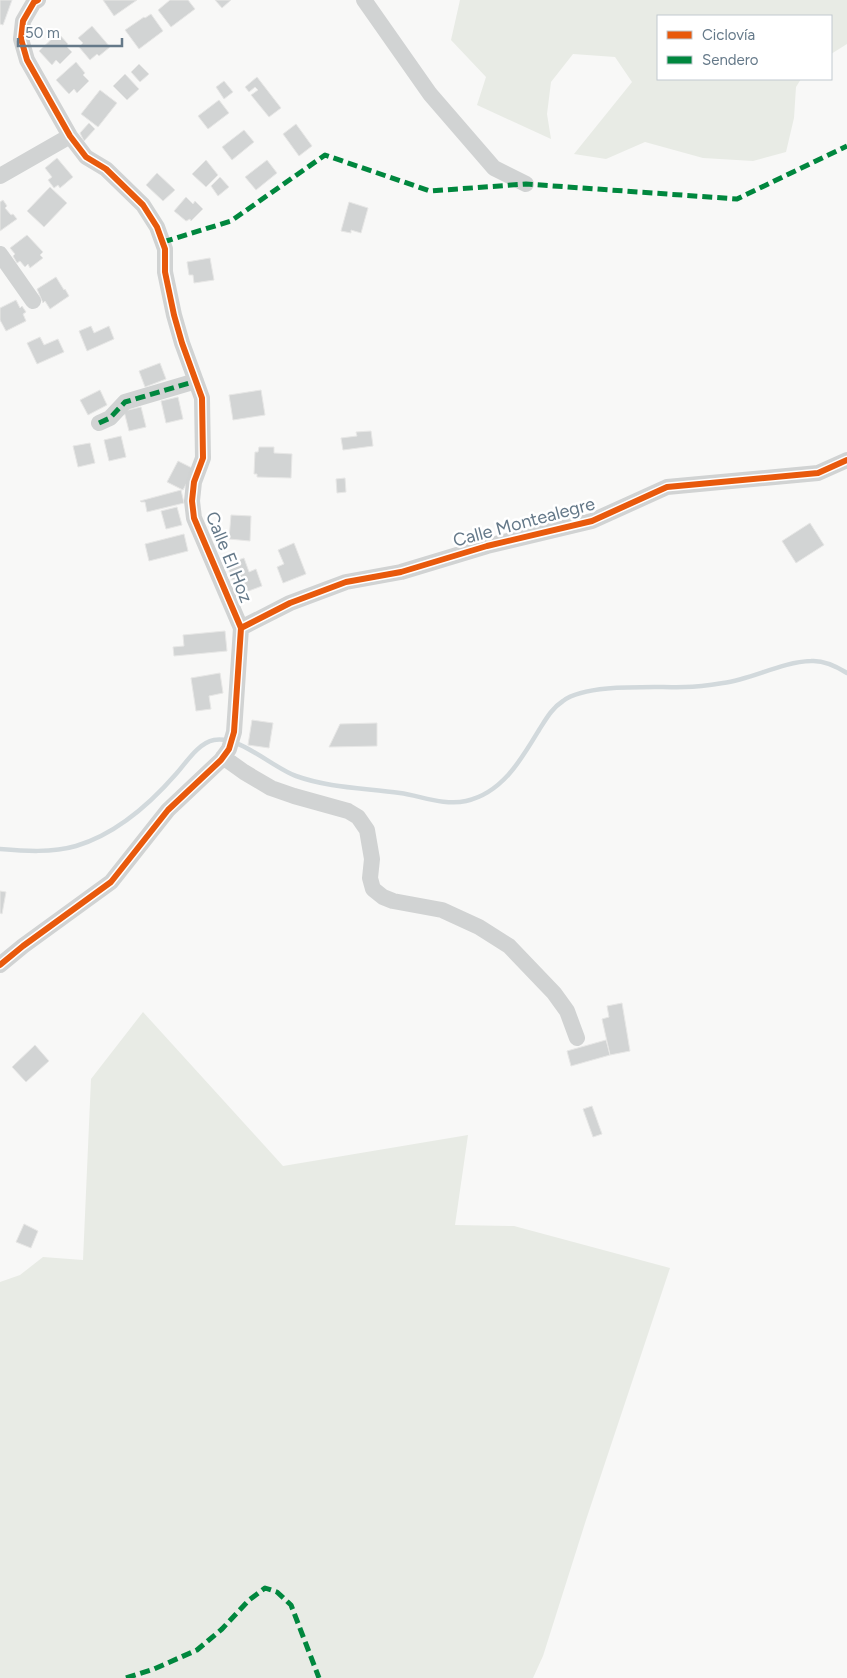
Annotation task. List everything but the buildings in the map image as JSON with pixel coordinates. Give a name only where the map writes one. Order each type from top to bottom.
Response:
[{"type":"street","points":[[364,0],[430,94],[494,168],[526,184]]},
{"type":"street","name":"Calle El Hoz","points":[[32,2],[23,21],[21,40],[27,60],[70,136],[86,157],[106,169],[144,206],[157,227],[165,250],[165,272],[174,315],[202,398],[203,458],[194,482],[192,501],[194,518],[241,628],[234,732],[226,753]]},
{"type":"street","points":[[0,176],[70,136]]},
{"type":"street","points":[[0,254],[32,301]]},
{"type":"street","points":[[99,424],[110,418],[125,402],[196,381]]},
{"type":"street","name":"Calle Montealegre","points":[[241,628],[290,603],[346,582],[401,572],[487,546],[592,521],[668,487],[818,473],[847,460]]},
{"type":"street","points":[[0,965],[110,882],[168,810],[226,753],[244,772],[271,788],[348,811],[358,817],[367,830],[372,859],[370,878],[373,889],[393,901],[442,910],[479,927],[509,946],[554,994],[567,1011],[578,1038]]},
{"type":"shaded area","points":[[460,0],[847,0],[847,44],[832,53],[832,15],[657,15],[657,80],[800,80],[796,87],[794,118],[786,152],[753,161],[703,158],[645,142],[606,159],[574,154],[632,82],[615,57],[573,54],[551,82],[547,114],[551,139],[477,105],[486,77],[451,40]]},
{"type":"shaded area","points":[[143,1012],[283,1166],[468,1135],[455,1225],[514,1226],[670,1268],[543,1656],[533,1678],[0,1678],[0,1282],[20,1275],[43,1257],[83,1260],[91,1079]]},
{"type":"waterway","points":[[0,849],[28,851],[57,850],[76,846],[105,834],[131,817],[155,797],[198,749],[214,740],[234,742],[287,772],[309,780],[458,802],[479,797],[500,783],[525,753],[552,710],[574,695],[604,689],[690,687],[714,684],[734,681],[789,664],[811,661],[821,661],[847,673]]},
{"type":"marked path","points":[[163,242],[231,221],[325,155],[430,191],[526,184],[737,199],[847,146]]},
{"type":"marked path","points":[[99,423],[110,418],[125,402],[196,381]]},
{"type":"marked path","points":[[126,1678],[154,1669],[197,1650],[222,1629],[249,1600],[265,1588],[277,1592],[291,1605],[319,1678]]},
{"type":"cycle path","points":[[0,965],[111,882],[168,810],[221,760],[229,749],[234,732],[241,628],[194,518],[192,501],[194,482],[203,458],[202,398],[174,315],[165,272],[165,249],[157,227],[143,205],[106,169],[86,157],[70,136],[27,60],[21,39],[23,21],[34,2],[38,0]]},
{"type":"cycle path","points":[[241,628],[290,603],[346,582],[401,572],[487,546],[592,521],[667,487],[818,473],[847,460]]}]
